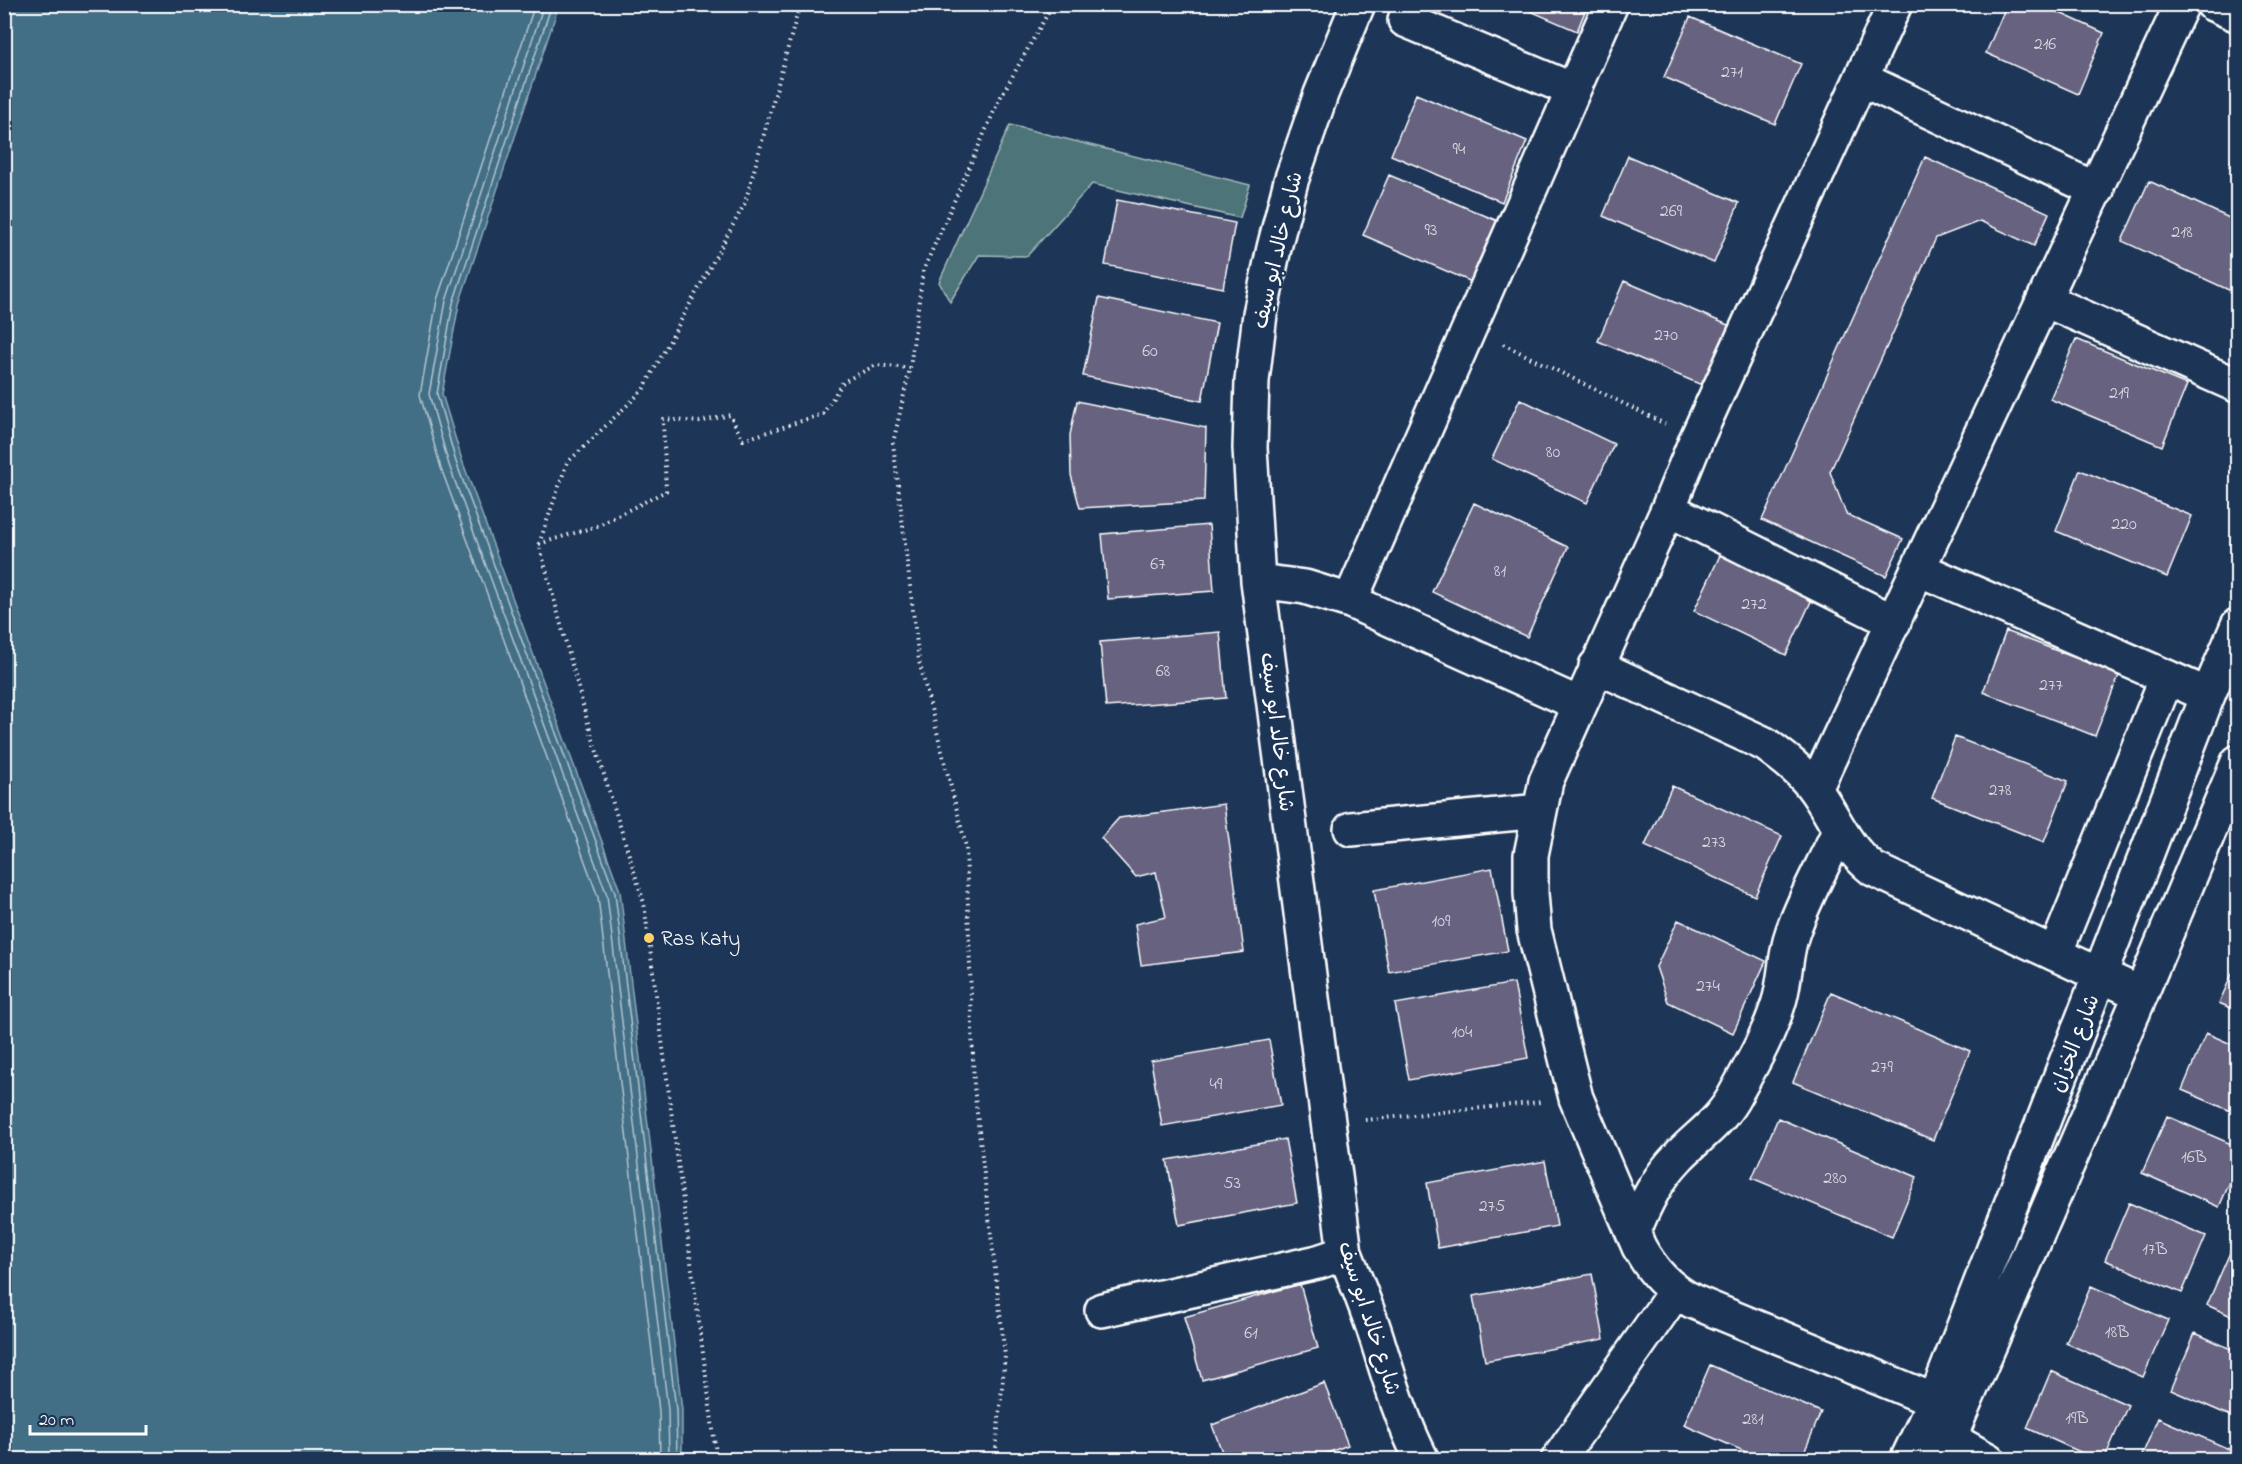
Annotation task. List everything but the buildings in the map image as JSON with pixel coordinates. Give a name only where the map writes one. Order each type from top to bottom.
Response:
[{"type":"street","name":"شارع خالد ابو سيف","points":[[1358,4],[1321,94],[1291,181],[1260,314],[1252,381],[1250,448],[1258,581],[1327,1125],[1346,1253],[1391,1387],[1409,1435],[1422,1460]]},
{"type":"street","points":[[1350,601],[1611,4]]},
{"type":"street","points":[[1894,4],[1696,440],[1668,509],[1546,781],[1531,855],[1531,893],[1534,930],[1576,1098],[1639,1247],[1649,1264],[1675,1292],[1692,1301],[1935,1401]]},
{"type":"street","points":[[1815,789],[2182,4]]},
{"type":"street","points":[[2213,4],[2238,15]]},
{"type":"street","points":[[1405,20],[1573,90]]},
{"type":"street","points":[[1861,79],[2097,190]]},
{"type":"street","points":[[2045,300],[2238,386]]},
{"type":"street","points":[[1668,509],[1894,622]]},
{"type":"street","points":[[1919,569],[2208,695]]},
{"type":"street","points":[[1258,581],[1305,587],[1350,601],[1579,704]]},
{"type":"street","name":"شارع الخزان","points":[[1907,1460],[1935,1401],[2208,695],[2238,626]]},
{"type":"street","points":[[1596,666],[1766,744],[1787,760],[1815,789],[1849,846],[1873,868],[2141,994]]},
{"type":"street","points":[[2055,954],[2167,677]]},
{"type":"street","name":"شارع الخزان","points":[[1945,1449],[2238,762]]},
{"type":"street","points":[[1351,829],[1540,811]]},
{"type":"street","points":[[1634,1231],[1645,1204],[1660,1178],[1679,1156],[1723,1116],[1737,1092],[1771,1024],[1785,977],[1786,952],[1793,930],[1839,831]]},
{"type":"street","points":[[1102,1310],[1318,1262],[1346,1253]]},
{"type":"street","points":[[1558,1460],[1675,1292]]},
{"type":"street","points":[[1945,1449],[1988,1460]]},
{"type":"path","points":[[717,1460],[644,903],[587,720],[539,544],[567,463],[644,390],[745,203],[800,4]]},
{"type":"path","points":[[995,1460],[1005,1356],[974,1087],[966,846],[919,661],[893,443],[910,368],[923,271],[999,100],[1053,4]]},
{"type":"path","points":[[1470,327],[1696,440]]},
{"type":"path","points":[[539,544],[597,526],[666,491],[663,419],[699,422],[730,415],[743,440],[824,414],[843,382],[876,365],[910,368]]},
{"type":"path","points":[[1327,1125],[1576,1098]]},
{"type":"green space","points":[[1010,125],[1250,185],[1240,218],[1092,184],[1027,256],[979,255],[950,302],[939,282]]},
{"type":"water","points":[[5,4],[559,5],[459,304],[442,394],[462,460],[620,891],[682,1410],[682,1459],[5,1459]]},
{"type":"place","name":"Ras Katy","points":[[649,938]]}]
